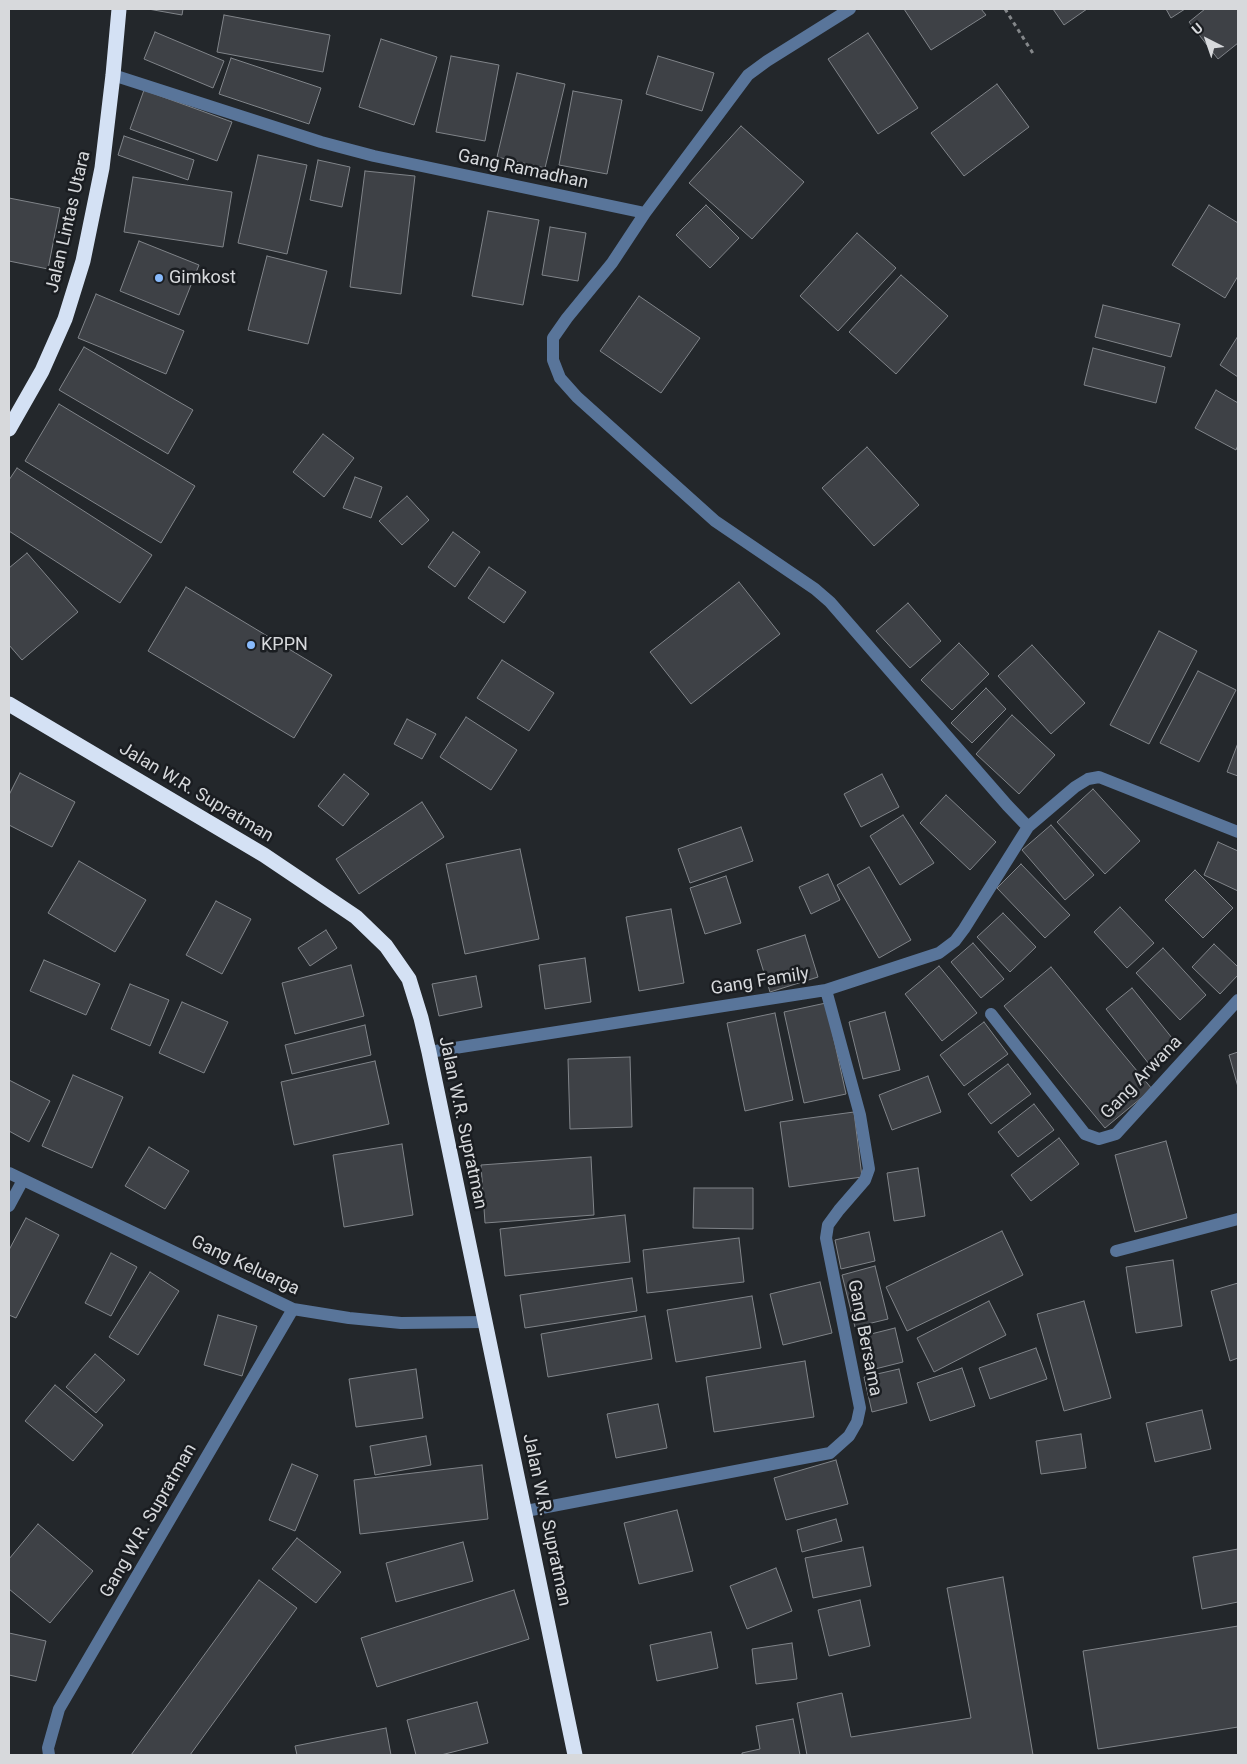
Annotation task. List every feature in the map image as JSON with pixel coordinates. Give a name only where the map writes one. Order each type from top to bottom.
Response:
[{"type":"highway","name":"Jalan Lintas Utara","points":[[9,429],[46,362],[65,320],[83,261],[102,168],[119,9]]},
{"type":"highway","name":"Jalan W.R. Supratman","points":[[9,704],[264,855],[356,916],[386,946],[409,979],[429,1052],[576,1755]]},
{"type":"street","points":[[850,9],[748,75],[645,213],[612,263],[553,338],[553,360],[560,378],[577,397],[715,521],[815,589],[830,602],[1006,805],[1028,827]]},
{"type":"street","name":"Gang Ramadhan","points":[[113,75],[330,144],[384,158],[645,213]]},
{"type":"street","name":"Gang Family","points":[[429,1052],[826,990],[939,953],[955,941],[964,929],[1028,827],[1075,787],[1088,779],[1099,777],[1238,832]]},
{"type":"street","name":"Gang Bersama","points":[[526,1511],[830,1453],[849,1436],[857,1422],[860,1408],[826,1238],[828,1225],[865,1180],[869,1169],[860,1115],[826,990]]},
{"type":"street","name":"Gang Arwana","points":[[991,1014],[1085,1134],[1098,1139],[1116,1134],[1238,1000]]},
{"type":"street","name":"Gang Keluarga","points":[[9,1173],[293,1309],[349,1318],[401,1323],[484,1322]]},
{"type":"street","points":[[9,1206],[23,1180]]},
{"type":"street","points":[[1116,1251],[1238,1219]]},
{"type":"street","name":"Gang W.R. Supratman","points":[[49,1755],[48,1748],[59,1709],[293,1309]]},
{"type":"path","points":[[1005,9],[1034,54]]},
{"type":"building","points":[[148,9],[183,9],[182,15]]},
{"type":"building","points":[[904,9],[981,9],[986,15],[931,50]]},
{"type":"building","points":[[1053,9],[1087,9],[1064,25]]},
{"type":"building","points":[[1166,9],[1185,9],[1171,18]]},
{"type":"building","points":[[1205,9],[1238,9],[1238,43],[1218,59],[1189,22]]},
{"type":"building","points":[[224,15],[330,35],[323,72],[217,52]]},
{"type":"building","points":[[155,32],[224,61],[213,88],[144,59]]},
{"type":"building","points":[[868,33],[918,108],[878,134],[828,59]]},
{"type":"building","points":[[381,39],[437,57],[414,125],[359,107]]},
{"type":"building","points":[[451,56],[499,65],[485,141],[436,132]]},
{"type":"building","points":[[658,56],[714,73],[702,111],[646,94]]},
{"type":"building","points":[[231,58],[321,88],[309,124],[219,94]]},
{"type":"building","points":[[517,73],[565,84],[545,168],[497,157]]},
{"type":"building","points":[[997,84],[1029,127],[964,176],[931,133]]},
{"type":"building","points":[[144,90],[232,122],[217,161],[130,129]]},
{"type":"building","points":[[573,91],[622,100],[607,174],[559,165]]},
{"type":"building","points":[[741,126],[804,182],[752,239],[689,183]]},
{"type":"building","points":[[124,136],[194,160],[188,180],[118,155]]},
{"type":"building","points":[[258,155],[307,165],[287,254],[238,243]]},
{"type":"building","points":[[318,160],[350,167],[342,207],[310,200]]},
{"type":"building","points":[[365,171],[415,176],[401,294],[350,287]]},
{"type":"building","points":[[133,177],[232,192],[223,247],[124,232]]},
{"type":"building","points":[[9,198],[60,208],[48,269],[9,261]]},
{"type":"building","points":[[706,205],[739,238],[710,268],[676,235]]},
{"type":"building","points":[[1209,205],[1238,223],[1238,276],[1225,298],[1172,265]]},
{"type":"building","points":[[488,211],[539,220],[523,305],[472,296]]},
{"type":"building","points":[[550,227],[586,233],[578,281],[542,275]]},
{"type":"building","points":[[857,233],[896,268],[838,331],[800,296]]},
{"type":"building","name":"Gimkost","points":[[139,241],[199,265],[179,315],[120,291]]},
{"type":"building","points":[[267,256],[327,271],[308,344],[248,330]]},
{"type":"building","points":[[901,275],[948,316],[896,374],[849,332]]},
{"type":"building","points":[[96,294],[184,331],[166,374],[78,338]]},
{"type":"building","points":[[639,296],[700,338],[661,393],[600,351]]},
{"type":"building","points":[[1103,305],[1180,324],[1171,357],[1095,337]]},
{"type":"building","points":[[1238,336],[1238,377],[1220,365]]},
{"type":"building","points":[[84,347],[193,410],[168,454],[59,390]]},
{"type":"building","points":[[1093,348],[1165,367],[1156,403],[1084,385]]},
{"type":"building","points":[[1216,390],[1238,403],[1238,445],[1236,450],[1195,428]]},
{"type":"building","points":[[59,404],[195,486],[161,543],[25,461]]},
{"type":"building","points":[[323,434],[354,458],[324,497],[293,472]]},
{"type":"building","points":[[867,447],[919,505],[874,546],[822,488]]},
{"type":"building","points":[[17,468],[152,555],[120,603],[9,531],[9,480]]},
{"type":"building","points":[[355,477],[382,487],[371,518],[343,508]]},
{"type":"building","points":[[407,496],[429,520],[402,545],[379,521]]},
{"type":"building","points":[[453,532],[480,552],[455,587],[428,567]]},
{"type":"building","points":[[27,553],[78,612],[22,660],[9,645],[9,568]]},
{"type":"building","points":[[489,567],[526,592],[504,623],[468,598]]},
{"type":"building","points":[[739,582],[780,634],[691,704],[650,652]]},
{"type":"building","points":[[186,587],[332,675],[294,738],[148,651]]},
{"type":"building","points":[[908,603],[941,641],[910,668],[876,631]]},
{"type":"building","points":[[1159,631],[1197,651],[1149,744],[1110,725]]},
{"type":"building","points":[[959,643],[989,674],[952,710],[921,680]]},
{"type":"building","points":[[1032,645],[1085,703],[1051,734],[998,676]]},
{"type":"building","points":[[502,660],[554,693],[529,731],[477,698]]},
{"type":"building","points":[[1198,671],[1236,690],[1199,762],[1160,743]]},
{"type":"building","points":[[986,688],[1006,709],[972,743],[951,723]]},
{"type":"building","points":[[1012,715],[1055,755],[1019,794],[976,754]]},
{"type":"building","points":[[466,717],[517,750],[491,790],[440,757]]},
{"type":"building","points":[[407,719],[436,734],[422,759],[394,744]]},
{"type":"building","points":[[1238,743],[1238,776],[1227,772]]},
{"type":"building","points":[[20,773],[75,802],[52,847],[9,825],[9,795]]},
{"type":"building","points":[[344,774],[369,794],[343,826],[318,806]]},
{"type":"building","points":[[882,774],[899,807],[861,827],[844,794]]},
{"type":"building","points":[[1093,789],[1140,841],[1105,874],[1057,822]]},
{"type":"building","points":[[946,795],[996,842],[970,870],[920,823]]},
{"type":"building","points":[[422,802],[444,837],[359,894],[336,859]]},
{"type":"building","points":[[903,815],[934,863],[900,885],[870,836]]},
{"type":"building","points":[[1051,825],[1094,875],[1065,900],[1022,850]]},
{"type":"building","points":[[741,827],[753,861],[690,883],[678,849]]},
{"type":"building","points":[[1218,842],[1238,851],[1238,891],[1204,875]]},
{"type":"building","points":[[520,849],[539,939],[465,954],[446,864]]},
{"type":"building","points":[[79,861],[146,900],[115,952],[48,913]]},
{"type":"building","points":[[1021,864],[1070,915],[1045,938],[997,888]]},
{"type":"building","points":[[869,867],[911,940],[879,958],[837,885]]},
{"type":"building","points":[[1195,870],[1233,908],[1203,938],[1165,900]]},
{"type":"building","points":[[828,874],[840,900],[811,914],[799,887]]},
{"type":"building","points":[[726,876],[741,923],[705,934],[690,888]]},
{"type":"building","points":[[216,901],[251,919],[222,974],[186,955]]},
{"type":"building","points":[[1120,907],[1154,943],[1127,968],[1094,932]]},
{"type":"building","points":[[671,909],[684,983],[639,991],[626,917]]},
{"type":"building","points":[[1003,913],[1036,947],[1010,972],[977,937]]},
{"type":"building","points":[[326,930],[337,948],[310,966],[298,948]]},
{"type":"building","points":[[805,935],[818,977],[770,992],[757,950]]},
{"type":"building","points":[[973,943],[1004,979],[981,998],[951,962]]},
{"type":"building","points":[[1214,944],[1238,967],[1238,975],[1220,994],[1192,967]]},
{"type":"building","points":[[1163,948],[1206,995],[1180,1020],[1136,973]]},
{"type":"building","points":[[585,958],[591,1002],[545,1009],[539,965]]},
{"type":"building","points":[[44,960],[100,984],[86,1015],[30,991]]},
{"type":"building","points":[[351,965],[364,1016],[295,1034],[282,983]]},
{"type":"building","points":[[939,966],[977,1013],[942,1041],[905,994]]},
{"type":"building","points":[[1051,967],[1152,1089],[1105,1128],[1004,1006]]},
{"type":"building","points":[[476,976],[482,1007],[439,1016],[432,984]]},
{"type":"building","points":[[130,984],[169,1000],[150,1046],[111,1029]]},
{"type":"building","points":[[1132,988],[1176,1043],[1149,1064],[1106,1009]]},
{"type":"building","points":[[182,1002],[228,1022],[204,1073],[159,1053]]},
{"type":"building","points":[[826,1003],[846,1094],[804,1103],[784,1012]]},
{"type":"building","points":[[885,1012],[900,1070],[863,1079],[849,1022]]},
{"type":"building","points":[[775,1013],[793,1100],[745,1111],[727,1023]]},
{"type":"building","points":[[984,1022],[1008,1054],[964,1086],[940,1055]]},
{"type":"building","points":[[365,1025],[371,1055],[292,1074],[285,1045]]},
{"type":"building","points":[[1238,1052],[1238,1087],[1229,1055]]},
{"type":"building","points":[[630,1057],[632,1127],[570,1129],[568,1059]]},
{"type":"building","points":[[375,1061],[389,1124],[294,1145],[281,1082]]},
{"type":"building","points":[[1008,1064],[1031,1094],[991,1124],[968,1094]]},
{"type":"building","points":[[73,1075],[123,1097],[92,1168],[42,1146]]},
{"type":"building","points":[[928,1076],[941,1112],[892,1130],[879,1095]]},
{"type":"building","points":[[9,1080],[50,1101],[29,1142],[9,1131]]},
{"type":"building","points":[[1034,1104],[1054,1130],[1018,1157],[998,1132]]},
{"type":"building","points":[[854,1112],[862,1177],[789,1187],[780,1122]]},
{"type":"building","points":[[1059,1138],[1079,1164],[1031,1201],[1011,1175]]},
{"type":"building","points":[[1166,1141],[1187,1218],[1135,1232],[1115,1155]]},
{"type":"building","points":[[402,1144],[413,1215],[344,1227],[333,1155]]},
{"type":"building","points":[[149,1147],[189,1171],[165,1209],[125,1186]]},
{"type":"building","points":[[591,1157],[594,1215],[485,1223],[481,1165]]},
{"type":"building","points":[[918,1168],[925,1216],[894,1221],[887,1173]]},
{"type":"building","points":[[694,1188],[753,1188],[753,1229],[693,1228]]},
{"type":"building","points":[[625,1215],[630,1262],[505,1276],[500,1229]]},
{"type":"building","points":[[26,1218],[59,1235],[16,1318],[9,1315],[9,1250]]},
{"type":"building","points":[[1002,1231],[1023,1275],[907,1331],[886,1287]]},
{"type":"building","points":[[869,1232],[875,1261],[841,1269],[835,1240]]},
{"type":"building","points":[[739,1238],[744,1282],[647,1293],[643,1250]]},
{"type":"building","points":[[111,1253],[137,1267],[111,1316],[85,1303]]},
{"type":"building","points":[[1173,1260],[1182,1326],[1136,1333],[1126,1267]]},
{"type":"building","points":[[875,1266],[888,1319],[855,1327],[842,1275]]},
{"type":"building","points":[[150,1272],[179,1291],[138,1355],[109,1337]]},
{"type":"building","points":[[632,1278],[637,1311],[525,1328],[520,1295]]},
{"type":"building","points":[[820,1282],[832,1333],[783,1345],[770,1294]]},
{"type":"building","points":[[1238,1283],[1238,1358],[1230,1361],[1211,1291]]},
{"type":"building","points":[[752,1296],[761,1348],[676,1362],[667,1310]]},
{"type":"building","points":[[989,1301],[1006,1335],[934,1372],[917,1338]]},
{"type":"building","points":[[1084,1301],[1111,1398],[1064,1411],[1037,1314]]},
{"type":"building","points":[[218,1315],[257,1326],[242,1376],[204,1365]]},
{"type":"building","points":[[645,1316],[652,1359],[548,1377],[541,1334]]},
{"type":"building","points":[[895,1328],[903,1362],[871,1370],[863,1336]]},
{"type":"building","points":[[1036,1348],[1047,1379],[990,1399],[979,1368]]},
{"type":"building","points":[[95,1354],[125,1380],[96,1413],[66,1387]]},
{"type":"building","points":[[805,1361],[814,1417],[714,1432],[706,1377]]},
{"type":"building","points":[[962,1368],[975,1406],[930,1421],[917,1383]]},
{"type":"building","points":[[416,1369],[423,1418],[356,1427],[349,1379]]},
{"type":"building","points":[[899,1369],[907,1403],[872,1412],[864,1377]]},
{"type":"building","points":[[55,1385],[103,1425],[73,1461],[25,1421]]},
{"type":"building","points":[[658,1404],[667,1448],[616,1458],[607,1414]]},
{"type":"building","points":[[1202,1410],[1211,1449],[1155,1462],[1146,1423]]},
{"type":"building","points":[[1081,1434],[1086,1468],[1041,1474],[1036,1441]]},
{"type":"building","points":[[426,1436],[431,1465],[375,1475],[370,1446]]},
{"type":"building","points":[[836,1460],[848,1504],[786,1520],[774,1478]]},
{"type":"building","points":[[292,1464],[318,1475],[295,1531],[269,1520]]},
{"type":"building","points":[[482,1465],[488,1519],[360,1534],[354,1480]]},
{"type":"building","points":[[677,1510],[693,1571],[639,1584],[624,1523]]},
{"type":"building","points":[[836,1519],[842,1541],[802,1552],[797,1530]]},
{"type":"building","points":[[38,1524],[93,1571],[50,1623],[9,1589],[9,1559]]},
{"type":"building","points":[[297,1538],[341,1572],[316,1603],[272,1569]]},
{"type":"building","points":[[463,1542],[473,1581],[396,1602],[386,1563]]},
{"type":"building","points":[[863,1547],[871,1586],[813,1598],[805,1558]]},
{"type":"building","points":[[1238,1549],[1238,1602],[1202,1609],[1193,1557]]},
{"type":"building","points":[[776,1568],[792,1611],[747,1629],[730,1586]]},
{"type":"building","points":[[1003,1577],[1033,1755],[807,1755],[797,1703],[842,1693],[851,1737],[971,1718],[947,1588]]},
{"type":"building","points":[[259,1580],[297,1608],[190,1755],[131,1755]]},
{"type":"building","points":[[514,1590],[529,1639],[377,1687],[361,1638]]},
{"type":"building","points":[[860,1600],[870,1646],[829,1656],[818,1610]]},
{"type":"building","points":[[1238,1626],[1238,1727],[1098,1749],[1083,1651]]},
{"type":"building","points":[[711,1632],[718,1668],[657,1681],[650,1645]]},
{"type":"building","points":[[9,1633],[46,1641],[36,1681],[9,1675]]},
{"type":"building","points":[[792,1643],[797,1679],[756,1684],[752,1649]]},
{"type":"building","points":[[477,1702],[488,1743],[441,1755],[416,1755],[407,1720]]},
{"type":"building","points":[[793,1719],[800,1755],[742,1755],[742,1753],[760,1749],[756,1726]]},
{"type":"building","points":[[386,1728],[391,1755],[297,1755],[295,1746]]},
{"type":"place","name":"Gimkost","points":[[159,278]]},
{"type":"place","name":"KPPN","points":[[251,645]]}]
